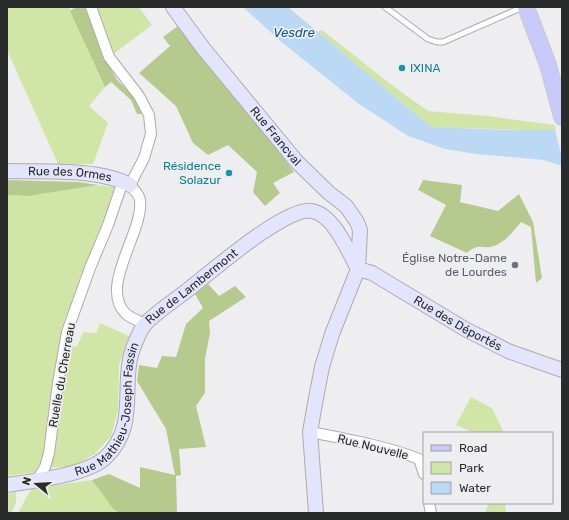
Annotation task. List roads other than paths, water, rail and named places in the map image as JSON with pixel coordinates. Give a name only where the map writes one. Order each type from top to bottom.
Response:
[{"type":"main road","points":[[524,7],[548,65],[562,117]]},
{"type":"street","name":"Ruelle du Cherreau","points":[[37,480],[45,467],[50,453],[58,383],[67,332],[90,268],[126,183],[144,158],[151,134],[149,115],[138,96],[109,57],[91,7]]},
{"type":"street","name":"Rue Francval","points":[[173,7],[203,48],[297,162],[329,193],[346,206],[360,230],[358,269],[332,334],[322,367],[310,432],[316,513]]},
{"type":"street","name":"Rue des Ormes","points":[[7,171],[86,173],[126,183]]},
{"type":"street","name":"Rue de Lambermont","points":[[126,183],[137,192],[140,199],[140,208],[138,221],[120,273],[118,298],[121,307],[127,314],[145,324],[252,239],[296,214],[313,211],[325,217],[333,224],[358,269]]},
{"type":"street","name":"Rue des Déportés","points":[[358,269],[372,273],[465,328],[508,351],[562,370]]},
{"type":"street","name":"Rue Mathieu-Joseph Fassin","points":[[7,485],[78,472],[93,466],[105,458],[120,438],[126,419],[130,354],[145,324]]},
{"type":"street","name":"Rue Nouvelle","points":[[310,432],[337,437],[420,459],[423,470]]},
{"type":"lane","points":[[385,7],[428,39],[437,42],[444,42],[524,7]]},
{"type":"water","name":"Vesdre","points":[[243,7],[288,7],[431,127],[508,130],[562,130],[562,166],[544,160],[476,154],[445,149],[408,136],[359,104],[279,40]]},
{"type":"place","name":"IXINA","points":[[402,68]]},
{"type":"place","name":"Résidence Solazur","points":[[229,173]]},
{"type":"place","name":"Église Notre-Dame de Lourdes","points":[[515,265]]}]
